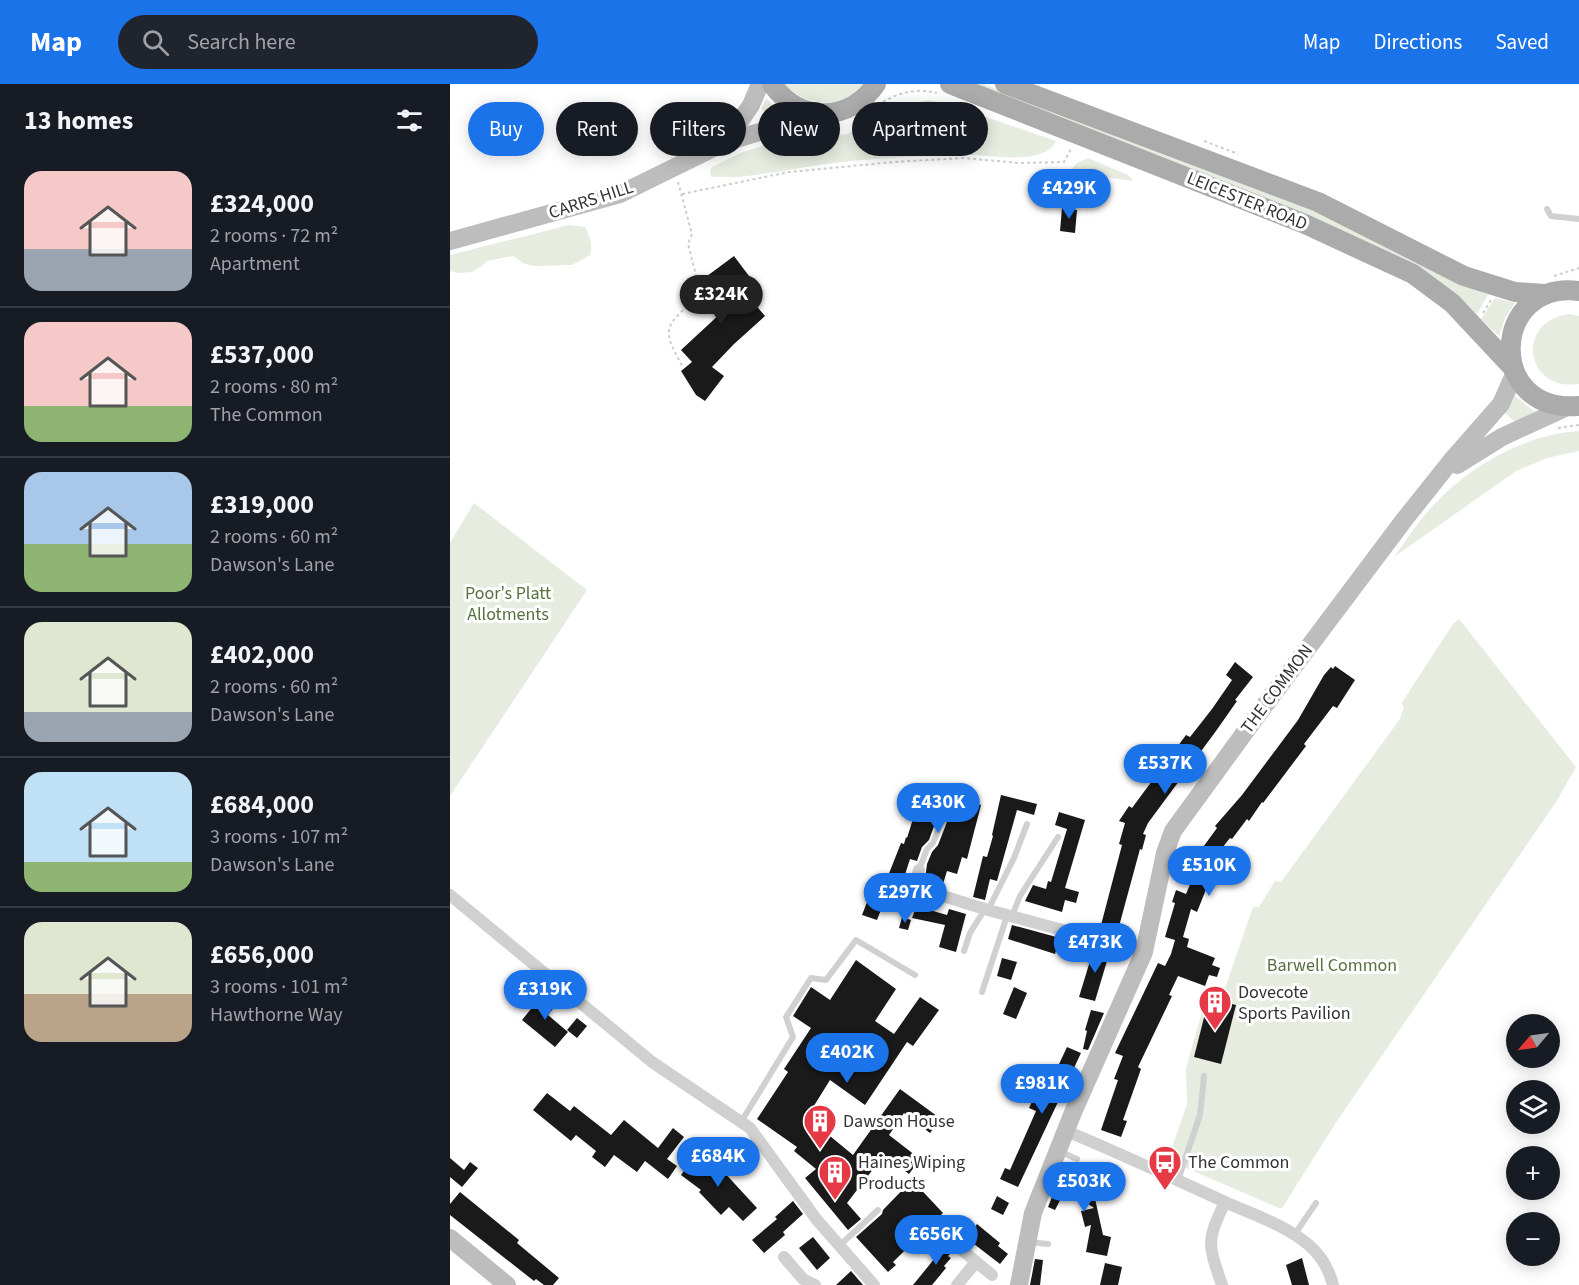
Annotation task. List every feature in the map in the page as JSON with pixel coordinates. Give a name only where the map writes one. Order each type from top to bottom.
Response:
[{"type":"main road","points":[[772,84],[788,102]]},
{"type":"main road","points":[[840,111],[854,106],[868,95],[876,84]]},
{"type":"main road","name":"LEICESTER ROAD","points":[[1005,84],[1318,202],[1464,276],[1515,292],[1550,288]]},
{"type":"main road","name":"LEICESTER ROAD","points":[[947,89],[1305,224],[1413,274],[1452,303],[1496,347],[1520,381],[1536,398],[1546,403],[1572,407]]},
{"type":"main road","points":[[1514,370],[1510,355],[1512,332],[1520,314],[1550,288],[1579,291]]},
{"type":"street","name":"CARRS HILL","points":[[746,112],[760,84]]},
{"type":"street","name":"CARRS HILL","points":[[450,242],[620,194],[699,156]]},
{"type":"street","name":"LEICESTER ROAD","points":[[1550,288],[1579,281]]},
{"type":"street","name":"THE COMMON","points":[[1019,1285],[1033,1213],[1074,1110],[1144,952],[1165,852],[1173,831],[1404,520],[1501,404],[1514,370]]},
{"type":"street","name":"THE COMMON","points":[[1437,480],[1502,436],[1572,407]]},
{"type":"street","points":[[909,904],[919,870]]},
{"type":"street","points":[[914,887],[1144,952]]},
{"type":"street","points":[[450,895],[652,1062],[750,1128],[817,1220],[874,1285]]},
{"type":"street","points":[[1066,1131],[1270,1221],[1294,1235],[1321,1258],[1328,1268],[1333,1285]]},
{"type":"street","points":[[1222,1285],[1210,1244],[1225,1202]]},
{"type":"street","points":[[450,1238],[507,1285]]},
{"type":"street","points":[[957,1246],[992,1275]]},
{"type":"street","points":[[784,1257],[803,1279],[815,1285]]},
{"type":"street","points":[[957,1285],[976,1262]]},
{"type":"lane","points":[[1547,209],[1551,216],[1579,219]]},
{"type":"lane","points":[[919,870],[942,820]]},
{"type":"lane","points":[[964,951],[970,933],[987,909],[1014,858],[1027,824]]},
{"type":"lane","points":[[982,992],[1010,916],[1020,896],[1058,837]]},
{"type":"lane","points":[[741,1122],[793,1037],[786,1017],[811,978],[825,980],[856,940],[915,975]]},
{"type":"lane","points":[[1178,1180],[1200,1115],[1204,1076]]},
{"type":"lane","points":[[1058,1151],[1077,1159]]},
{"type":"lane","points":[[1294,1235],[1316,1203]]},
{"type":"lane","points":[[839,1247],[878,1210]]},
{"type":"lane","points":[[1028,1242],[1048,1244]]},
{"type":"path","points":[[911,84],[912,91]]},
{"type":"path","points":[[882,102],[895,94],[947,89]]},
{"type":"path","points":[[682,194],[789,172],[894,162],[963,158],[1019,163],[1064,162],[1074,142]]},
{"type":"path","points":[[673,169],[692,234],[688,244],[697,279],[698,295],[672,320],[667,329],[670,346],[683,367]]},
{"type":"path","points":[[1550,288],[1579,268]]},
{"type":"green space","points":[[784,84],[863,84],[854,93],[834,102],[813,101],[793,92]]},
{"type":"green space","points":[[966,84],[984,84],[1332,216],[1488,295],[1477,314],[1449,290]]},
{"type":"green space","points":[[988,118],[1056,141],[1050,149],[1041,154],[987,156]]},
{"type":"green space","points":[[852,131],[852,156],[926,156],[837,163],[738,177],[711,177],[712,167],[735,156],[746,156],[746,151],[758,148],[758,156],[840,156],[840,135]]},
{"type":"green space","points":[[1088,158],[1128,175],[1133,181],[1069,172],[1077,163]]},
{"type":"green space","points":[[569,225],[585,227],[591,244],[590,255],[572,265],[534,266],[523,263],[513,256],[487,261],[472,272],[450,271],[450,255]]},
{"type":"green space","points":[[1495,298],[1515,303],[1505,318],[1499,336],[1481,319]]},
{"type":"green space","points":[[1570,314],[1579,316],[1579,384],[1561,384],[1547,377],[1537,367],[1533,354],[1534,341],[1540,329],[1552,319]]},
{"type":"green space","points":[[1514,395],[1537,414],[1516,423],[1505,413]]},
{"type":"green space","points":[[1579,431],[1579,451],[1547,458],[1516,471],[1394,557],[1430,509],[1461,480],[1479,467],[1517,446],[1537,439]]},
{"type":"green space","name":"Poor's Platt Allotments","points":[[474,503],[587,590],[450,796],[450,543]]},
{"type":"green space","name":"Barwell Common","points":[[1459,619],[1576,767],[1556,802],[1337,1121],[1282,1208],[1279,1208],[1168,1160],[1187,1104],[1186,1068],[1206,998],[1215,989],[1224,991],[1253,907],[1259,907],[1275,881],[1281,882],[1400,719],[1404,706],[1401,704],[1453,624]]},
{"type":"building","points":[[1062,208],[1077,210],[1075,233],[1060,231]]},
{"type":"building","points":[[734,256],[755,284],[744,292],[765,316],[712,367],[724,376],[705,401],[696,395],[681,371],[692,362],[681,350],[722,312],[699,282]]},
{"type":"building","points":[[1235,662],[1253,677],[1148,823],[1143,834],[1146,835],[1118,930],[1101,925],[1122,845],[1119,844],[1125,823],[1119,821],[1129,806],[1132,808],[1186,735],[1190,737],[1212,709],[1232,680],[1226,675]]},
{"type":"building","points":[[1335,666],[1355,680],[1337,708],[1333,706],[1249,821],[1247,819],[1218,853],[1224,857],[1213,872],[1197,912],[1191,909],[1183,937],[1189,939],[1187,947],[1215,958],[1212,965],[1220,968],[1217,977],[1209,975],[1205,986],[1178,976],[1169,995],[1172,996],[1138,1067],[1141,1069],[1123,1120],[1127,1121],[1121,1137],[1101,1130],[1118,1080],[1114,1079],[1123,1056],[1115,1053],[1158,963],[1165,966],[1171,954],[1175,940],[1165,937],[1175,903],[1172,902],[1176,890],[1186,894],[1194,875],[1177,866],[1186,849],[1198,854],[1217,828],[1215,826],[1242,795],[1298,720],[1324,675]]},
{"type":"building","points":[[921,786],[981,805],[967,859],[962,857],[957,874],[947,871],[943,884],[925,879],[927,864],[947,822],[943,815],[937,818],[929,840],[922,847],[917,861],[910,859],[903,881],[888,876],[901,843],[904,844],[907,838],[913,819],[907,817],[910,808],[914,809]]},
{"type":"building","points":[[1001,795],[1037,804],[1034,815],[1017,810],[997,881],[990,879],[985,900],[973,897],[983,856],[987,857],[993,836]]},
{"type":"building","points":[[1059,812],[1085,820],[1065,888],[1079,892],[1076,903],[1065,900],[1062,912],[1025,901],[1033,885],[1046,889],[1048,881],[1051,882],[1067,829],[1055,825]]},
{"type":"building","points":[[876,879],[891,884],[877,920],[862,915]]},
{"type":"building","points":[[919,900],[928,903],[926,909],[947,915],[949,909],[966,914],[956,952],[939,947],[945,925],[912,918]]},
{"type":"building","points":[[902,917],[911,920],[908,930],[899,928]]},
{"type":"building","points":[[1012,925],[1060,938],[1055,954],[1008,939]]},
{"type":"building","points":[[1094,948],[1110,951],[1095,1001],[1079,997]]},
{"type":"building","points":[[1002,958],[1017,962],[1011,980],[997,976]]},
{"type":"building","points":[[856,960],[896,989],[875,1021],[894,1034],[920,997],[939,1010],[913,1046],[907,1042],[865,1105],[830,1080],[807,1117],[853,1155],[900,1089],[941,1119],[930,1133],[904,1113],[889,1135],[920,1159],[909,1174],[884,1155],[847,1203],[861,1219],[848,1230],[805,1178],[816,1169],[794,1151],[797,1147],[757,1119],[788,1072],[784,1069],[811,1028],[793,1016],[811,987],[830,1000]]},
{"type":"building","points":[[1014,987],[1027,993],[1016,1019],[1003,1014]]},
{"type":"building","points":[[543,994],[556,1005],[548,1015],[568,1032],[555,1047],[522,1020]]},
{"type":"building","name":"Dovecote Sports Pavilion","points":[[1209,998],[1236,1005],[1221,1064],[1194,1057]]},
{"type":"building","points":[[1091,1010],[1104,1013],[1088,1050],[1083,1049],[1087,1031],[1085,1030]]},
{"type":"building","points":[[577,1018],[587,1026],[577,1038],[567,1030]]},
{"type":"building","points":[[1067,1047],[1081,1053],[1018,1187],[1000,1179],[1005,1168],[1010,1170],[1036,1111],[1029,1108],[1035,1095],[1037,1096],[1046,1074],[1053,1077]]},
{"type":"building","points":[[547,1093],[570,1111],[574,1106],[611,1135],[624,1120],[658,1148],[673,1128],[684,1137],[667,1159],[677,1166],[668,1179],[645,1161],[637,1172],[614,1155],[605,1167],[592,1157],[596,1151],[576,1135],[571,1141],[533,1110]]},
{"type":"building","points":[[697,1153],[722,1170],[757,1208],[743,1221],[729,1207],[721,1215],[699,1192],[701,1190],[681,1175]]},
{"type":"building","points":[[450,1158],[464,1170],[470,1162],[478,1168],[462,1187],[450,1177]]},
{"type":"building","points":[[1062,1172],[1074,1177],[1073,1179],[1094,1194],[1103,1235],[1111,1237],[1107,1256],[1086,1252],[1091,1225],[1085,1227],[1081,1211],[1094,1208],[1066,1189],[1055,1210],[1048,1207]]},
{"type":"building","points":[[912,1180],[943,1213],[893,1262],[896,1265],[888,1272],[856,1237],[882,1214],[883,1210]]},
{"type":"building","points":[[460,1192],[519,1240],[517,1243],[559,1278],[553,1285],[544,1285],[536,1279],[534,1281],[450,1215],[450,1204]]},
{"type":"building","points":[[997,1196],[1009,1203],[1003,1215],[991,1209]]},
{"type":"building","points":[[793,1201],[803,1214],[783,1232],[785,1235],[764,1253],[752,1240],[777,1219],[775,1217]]},
{"type":"building","points":[[966,1220],[975,1227],[977,1224],[1000,1243],[998,1246],[1008,1254],[1000,1264],[957,1231]]},
{"type":"building","points":[[813,1237],[830,1258],[817,1270],[799,1248]]},
{"type":"building","points":[[945,1240],[952,1252],[948,1256],[951,1258],[944,1266],[946,1268],[932,1285],[913,1285],[935,1258],[933,1257]]},
{"type":"building","points":[[1302,1258],[1309,1285],[1292,1285],[1286,1265]]},
{"type":"building","points":[[1035,1259],[1043,1260],[1040,1285],[1030,1285]]},
{"type":"building","points":[[1105,1263],[1122,1267],[1118,1285],[1100,1285]]},
{"type":"building","points":[[851,1271],[863,1285],[836,1285]]},
{"type":"place","name":"Dovecote Sports Pavilion","points":[[1215,1031]]},
{"type":"place","name":"Dawson House","points":[[820,1150]]},
{"type":"place","name":"The Common","points":[[1165,1191]]},
{"type":"place","name":"Haines Wiping Products","points":[[835,1201]]}]
